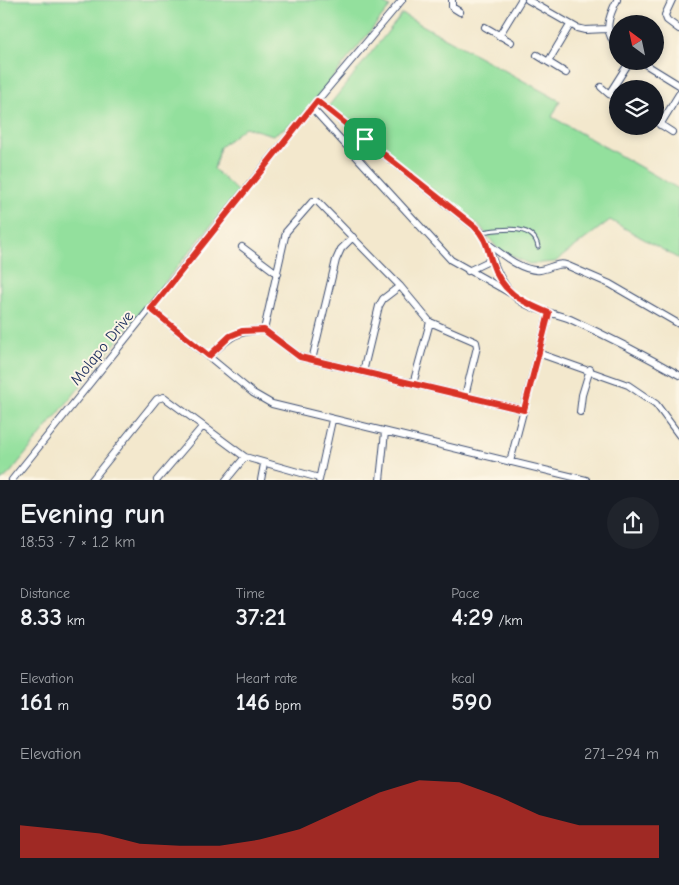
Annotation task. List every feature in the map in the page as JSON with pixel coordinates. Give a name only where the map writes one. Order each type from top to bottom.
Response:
[{"type":"street","name":"Molapo Drive","points":[[12,480],[317,101],[402,0]]},
{"type":"street","points":[[452,0],[452,6],[460,12]]},
{"type":"street","points":[[499,36],[521,0]]},
{"type":"street","points":[[528,0],[570,25],[584,30],[608,29],[609,16],[616,0]]},
{"type":"street","points":[[672,0],[665,15],[667,20],[679,29]]},
{"type":"street","points":[[548,62],[570,25]]},
{"type":"street","points":[[485,27],[511,42]]},
{"type":"street","points":[[536,56],[566,72]]},
{"type":"street","points":[[655,70],[679,84]]},
{"type":"street","points":[[601,87],[609,94]]},
{"type":"street","points":[[664,115],[679,94]]},
{"type":"street","points":[[317,101],[481,232],[488,244],[491,260],[502,281],[520,302],[568,318],[621,343],[679,375]]},
{"type":"street","points":[[312,108],[446,255],[468,271],[513,295]]},
{"type":"street","points":[[664,127],[672,132]]},
{"type":"street","points":[[264,330],[286,232],[313,202],[321,203],[400,286],[430,322],[476,342],[478,347],[465,396]]},
{"type":"street","points":[[312,360],[336,260],[341,249],[353,237]]},
{"type":"street","points":[[488,244],[508,259],[534,270],[562,264],[566,265],[610,284],[679,324]]},
{"type":"street","points":[[242,247],[278,274]]},
{"type":"street","points":[[468,271],[491,260]]},
{"type":"street","points":[[363,372],[379,306],[400,286]]},
{"type":"street","points":[[151,309],[253,393],[272,404],[586,480]]},
{"type":"street","points":[[510,462],[549,313]]},
{"type":"street","points":[[413,384],[430,322]]},
{"type":"street","points":[[209,356],[230,336],[242,331],[264,330],[292,352],[312,360],[524,410]]},
{"type":"street","points":[[538,353],[590,369],[628,385],[656,404],[679,435]]},
{"type":"street","points":[[580,412],[582,395],[590,369]]},
{"type":"street","points":[[92,480],[160,397],[168,398],[245,457],[319,479],[332,420]]},
{"type":"street","points":[[157,480],[203,426]]},
{"type":"street","points":[[380,480],[385,432]]},
{"type":"street","points":[[226,480],[245,457]]},
{"type":"street","points":[[261,480],[264,464]]},
{"type":"lane","points":[[481,232],[516,229],[533,236],[538,247]]},
{"type":"green space","points":[[0,0],[378,0],[390,7],[299,119],[273,135],[245,127],[220,147],[214,169],[238,192],[10,473],[2,480],[0,480]]},
{"type":"green space","points":[[402,14],[560,101],[552,117],[679,189],[679,259],[610,220],[555,262],[529,264],[498,249],[480,226],[327,108]]},
{"type":"route","points":[[317,101],[365,139],[481,232],[488,244],[495,269],[513,295],[520,302],[549,313],[524,410],[300,357],[264,330],[242,331],[230,336],[209,356],[151,309],[317,101]]}]
